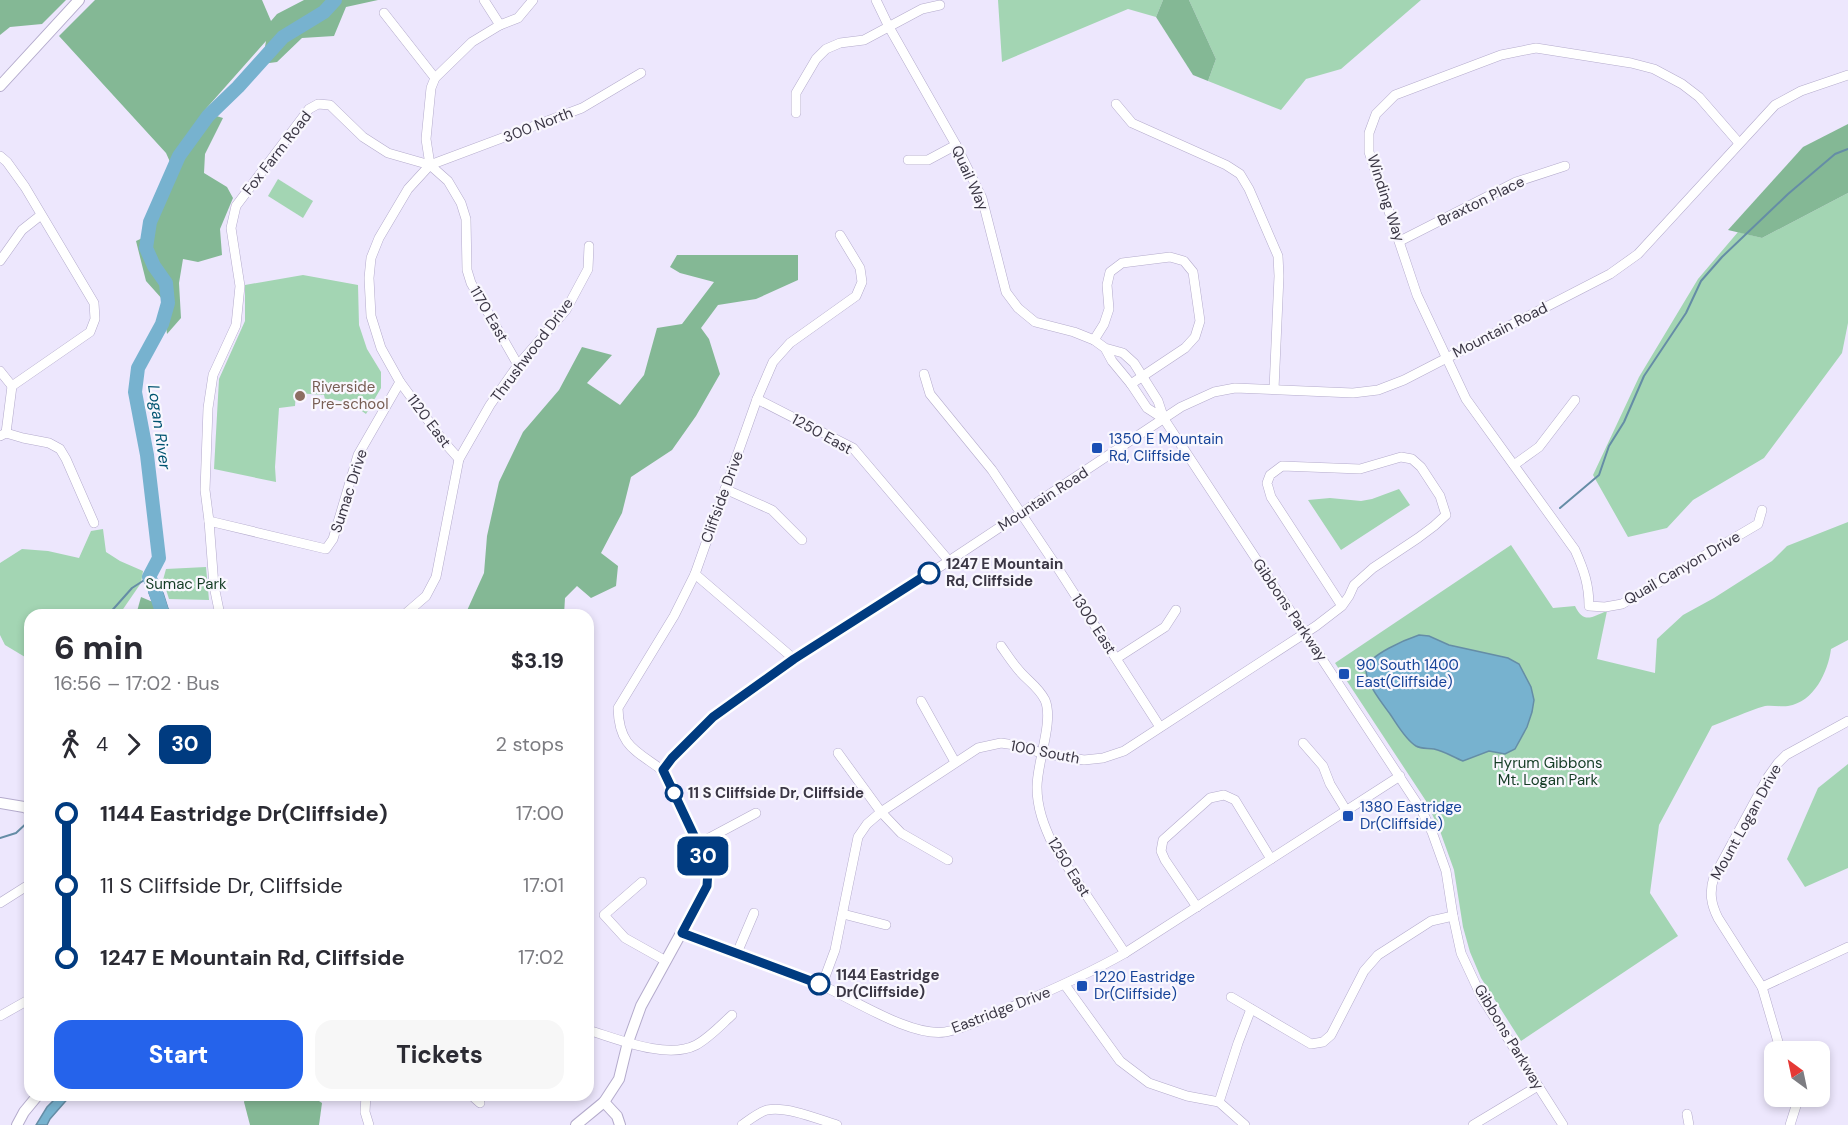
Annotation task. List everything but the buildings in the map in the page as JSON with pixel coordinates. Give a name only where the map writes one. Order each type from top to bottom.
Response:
[{"type":"street","points":[[0,86],[79,0]]},
{"type":"street","points":[[484,0],[500,25]]},
{"type":"street","points":[[400,382],[381,348],[371,316],[369,278],[371,258],[379,238],[408,189],[430,165],[426,139],[431,88],[435,78],[472,42],[500,25],[518,18],[533,0]]},
{"type":"street","name":"Quail Way","points":[[876,0],[956,145],[982,198],[1006,292],[1018,309],[1035,322],[1074,332],[1094,340],[1105,348],[1123,353],[1134,363],[1158,401],[1164,419]]},
{"type":"street","points":[[796,113],[796,93],[816,59],[826,49],[840,43],[864,40],[922,9],[940,5]]},
{"type":"street","points":[[384,14],[435,78]]},
{"type":"street","name":"Winding Way","points":[[1589,606],[1586,575],[1575,550],[1466,399],[1417,295],[1370,152],[1369,133],[1376,114],[1395,95],[1502,55],[1536,48],[1631,63],[1654,69],[1682,84],[1699,97],[1739,143]]},
{"type":"street","name":"300 North","points":[[430,165],[582,108],[641,73]]},
{"type":"street","name":"Mountain Road","points":[[663,770],[713,717],[794,659],[949,561],[1181,407],[1214,392],[1234,388],[1353,393],[1378,390],[1404,380],[1610,274],[1638,254],[1775,105],[1801,92],[1848,75]]},
{"type":"street","name":"Fox Farm Road","points":[[219,609],[214,586],[205,489],[208,408],[213,375],[236,325],[240,286],[231,228],[236,206],[309,109],[318,104],[330,105],[363,136],[388,153],[430,165]]},
{"type":"street","points":[[1116,104],[1132,123],[1233,169],[1240,174],[1249,189],[1278,256],[1280,276],[1274,388]]},
{"type":"street","points":[[908,160],[928,159],[956,145]]},
{"type":"street","points":[[0,156],[19,178],[94,303],[95,319],[90,332],[12,386],[3,434],[49,443],[60,449],[94,523]]},
{"type":"street","name":"1170 East","points":[[430,165],[448,181],[461,203],[466,219],[467,270],[471,283],[518,365]]},
{"type":"street","name":"Braxton Place","points":[[1400,241],[1516,182],[1565,166]]},
{"type":"street","points":[[0,261],[22,230],[41,215]]},
{"type":"street","name":"Cliffside Drive","points":[[663,770],[627,744],[618,725],[618,708],[674,616],[695,574],[757,399],[773,362],[790,343],[856,296],[862,282],[860,268],[840,236]]},
{"type":"street","name":"Thrushwood Drive","points":[[411,609],[426,596],[436,577],[459,459],[490,405],[518,365],[566,310],[588,269],[589,246]]},
{"type":"street","points":[[1094,340],[1104,324],[1109,309],[1107,285],[1110,272],[1122,262],[1170,257],[1184,261],[1192,272],[1200,321],[1195,337],[1185,348],[1131,384]]},
{"type":"street","name":"Quail Way","points":[[1105,348],[1147,408],[1164,419]]},
{"type":"street","points":[[0,370],[12,386]]},
{"type":"street","name":"1300 East","points":[[924,374],[930,394],[992,470],[1160,727]]},
{"type":"street","name":"1120 East","points":[[400,382],[459,459]]},
{"type":"street","name":"Sumac Drive","points":[[209,521],[326,549],[333,539],[358,456],[400,382]]},
{"type":"street","name":"1250 East","points":[[757,399],[853,448],[949,561]]},
{"type":"street","points":[[1514,465],[1539,447],[1575,400]]},
{"type":"street","name":"Gibbons Parkway","points":[[1164,419],[1422,811],[1446,871],[1461,953],[1482,998],[1563,1125]]},
{"type":"street","name":"100 South","points":[[822,985],[835,950],[858,837],[867,824],[881,812],[978,748],[1001,743],[1021,746],[1041,753],[1084,759],[1103,758],[1125,751],[1305,632],[1341,606],[1354,585],[1373,568],[1418,538],[1446,515],[1440,496],[1421,467],[1412,459],[1401,457],[1360,469],[1282,466],[1270,475],[1267,483],[1271,497],[1341,606]]},
{"type":"street","points":[[725,489],[772,510],[802,540]]},
{"type":"street","name":"Quail Canyon Drive","points":[[1589,606],[1605,607],[1622,604],[1758,524],[1762,510]]},
{"type":"street","points":[[695,574],[794,659]]},
{"type":"street","points":[[1117,658],[1165,627],[1176,610]]},
{"type":"street","name":"1250 East","points":[[1001,646],[1018,670],[1035,685],[1045,700],[1049,717],[1037,786],[1044,826],[1053,845],[1125,953]]},
{"type":"street","points":[[921,701],[955,762]]},
{"type":"street","name":"Mount Logan Drive","points":[[1778,1041],[1762,987],[1713,908],[1710,887],[1713,877],[1778,763],[1786,755],[1848,721]]},
{"type":"street","points":[[1303,743],[1323,766],[1330,784],[1346,810]]},
{"type":"street","points":[[838,753],[881,812],[901,833],[948,860]]},
{"type":"street","points":[[576,1125],[604,1101],[619,1079],[628,1042],[641,1006],[707,886],[708,870],[663,770]]},
{"type":"street","name":"Eastridge Drive","points":[[682,933],[822,985],[922,1031],[945,1032],[1065,985],[1125,953],[1400,776]]},
{"type":"street","points":[[1197,907],[1164,860],[1161,851],[1163,840],[1210,798],[1224,795],[1235,800],[1270,859]]},
{"type":"street","points":[[0,802],[24,808]]},
{"type":"street","points":[[698,844],[756,813]]},
{"type":"street","points":[[642,882],[604,915],[626,938],[666,960]]},
{"type":"street","points":[[0,903],[24,888]]},
{"type":"street","points":[[737,953],[754,913]]},
{"type":"street","points":[[843,914],[886,925]]},
{"type":"street","points":[[1231,997],[1311,1044],[1323,1042],[1331,1035],[1364,971],[1378,955],[1431,921],[1453,916]]},
{"type":"street","points":[[1762,987],[1848,948]]},
{"type":"street","points":[[1065,985],[1120,1061],[1149,1083],[1186,1096],[1219,1102],[1245,1125]]},
{"type":"street","points":[[2,1012],[24,1002]]},
{"type":"street","points":[[1219,1102],[1251,1010]]},
{"type":"street","points":[[594,1031],[628,1042],[669,1051],[684,1050],[698,1044],[732,1015]]},
{"type":"street","points":[[1473,1125],[1538,1086]]},
{"type":"street","points":[[17,1125],[33,1101]]},
{"type":"street","points":[[366,1101],[365,1112],[369,1125]]},
{"type":"street","points":[[604,1101],[617,1116],[620,1125]]},
{"type":"street","points":[[1790,1125],[1796,1107]]},
{"type":"street","points":[[742,1125],[766,1110],[808,1115],[837,1125]]},
{"type":"street","points":[[1687,1114],[1689,1125]]},
{"type":"green space","points":[[0,0],[66,0],[42,24],[10,27],[0,35]]},
{"type":"green space","points":[[95,0],[262,0],[271,21],[277,14],[304,0],[378,0],[346,7],[334,36],[302,38],[277,62],[262,64],[266,41],[203,112],[223,118],[205,154],[204,173],[227,187],[233,198],[220,229],[222,255],[198,262],[183,259],[179,283],[181,318],[167,334],[163,300],[146,281],[136,241],[151,234],[175,173],[166,153],[59,36]]},
{"type":"green space","points":[[998,0],[1163,0],[1156,17],[1128,9],[1002,62]]},
{"type":"green space","points":[[1163,0],[1189,0],[1216,59],[1208,81],[1193,75],[1156,17]]},
{"type":"green space","points":[[1189,0],[1421,0],[1341,69],[1306,79],[1281,110],[1208,81],[1216,59]]},
{"type":"green space","points":[[1848,124],[1848,193],[1762,238],[1728,230],[1803,147]]},
{"type":"green space","points":[[278,179],[313,201],[303,218],[268,196]]},
{"type":"green space","points":[[1848,193],[1848,323],[1842,353],[1764,458],[1693,500],[1667,528],[1628,537],[1593,475],[1639,377],[1698,279],[1738,232],[1762,238]]},
{"type":"green space","points":[[677,255],[798,255],[798,280],[756,299],[718,305],[701,328],[709,339],[720,374],[696,416],[672,450],[631,477],[622,513],[601,553],[618,566],[616,586],[591,598],[577,586],[565,598],[564,609],[468,609],[484,573],[487,536],[499,482],[523,432],[559,390],[582,347],[612,355],[587,383],[620,405],[644,375],[657,328],[682,324],[714,282],[680,273],[670,267]]},
{"type":"green space","name":"Riverside Pre-school","points":[[303,275],[358,285],[359,325],[367,349],[381,372],[381,388],[366,414],[347,403],[325,399],[324,395],[296,393],[295,406],[279,408],[276,482],[214,469],[219,379],[245,321],[245,285]]},
{"type":"green space","points":[[1399,489],[1410,505],[1341,550],[1308,500],[1330,498],[1361,501]]},
{"type":"green space","name":"Hyrum Gibbons Mt. Logan Park","points":[[1848,522],[1848,640],[1831,649],[1823,676],[1805,699],[1788,706],[1765,706],[1712,726],[1659,825],[1650,893],[1678,936],[1521,1041],[1481,978],[1470,952],[1463,927],[1454,870],[1426,801],[1335,663],[1511,545],[1553,608],[1575,606],[1582,616],[1589,618],[1607,611],[1597,659],[1655,673],[1657,639],[1683,615],[1772,561],[1787,546]]},
{"type":"green space","points":[[103,529],[106,552],[143,571],[141,583],[123,609],[24,609],[24,656],[5,645],[0,635],[0,563],[22,549],[48,551],[79,558],[91,531]]},
{"type":"green space","name":"Sumac Park","points":[[206,567],[209,600],[169,599],[163,580],[166,569]]},
{"type":"green space","points":[[141,597],[170,609],[138,609]]},
{"type":"green space","points":[[1848,764],[1848,868],[1805,887],[1787,859],[1818,788]]},
{"type":"green space","points":[[319,1101],[322,1103],[319,1125],[250,1125],[244,1102]]},
{"type":"water","points":[[149,593],[163,593],[168,609],[156,609]]},
{"type":"water","points":[[1419,635],[1429,636],[1449,645],[1508,658],[1519,664],[1531,687],[1534,700],[1527,727],[1515,749],[1505,754],[1489,751],[1463,761],[1438,750],[1418,747],[1405,735],[1375,692],[1368,680],[1366,669],[1373,658],[1380,653]]},
{"type":"water","points":[[53,1101],[66,1101],[47,1125],[36,1125]]},
{"type":"waterway","name":"Logan River","points":[[161,609],[149,577],[159,558],[147,455],[135,392],[138,368],[162,324],[168,303],[166,283],[154,266],[146,248],[150,222],[179,156],[208,116],[283,37],[324,12],[335,0]]},
{"type":"waterway","points":[[1560,508],[1599,475],[1609,446],[1624,422],[1644,376],[1686,313],[1701,281],[1722,257],[1788,194],[1835,154],[1848,149]]},
{"type":"waterway","points":[[113,609],[132,588],[149,577]]},
{"type":"waterway","points":[[0,838],[16,833],[24,826]]},
{"type":"bus line","name":"30","points":[[819,984],[682,933],[707,886],[708,870],[663,770],[713,717],[794,659],[929,573]]},
{"type":"place","name":"Riverside Pre-school","points":[[300,396]]},
{"type":"place","name":"1350 E Mountain Rd, Cliffside","points":[[1097,448]]},
{"type":"place","name":"1247 E Mountain Rd, Cliffside","points":[[929,573]]},
{"type":"place","name":"90 South 1400 East(Cliffside)","points":[[1344,674]]},
{"type":"place","name":"11 S Cliffside Dr, Cliffside","points":[[674,793]]},
{"type":"place","name":"1380 Eastridge Dr(Cliffside)","points":[[1348,816]]},
{"type":"place","name":"1144 Eastridge Dr(Cliffside)","points":[[819,984]]},
{"type":"place","name":"1220 Eastridge Dr(Cliffside)","points":[[1082,986]]}]
